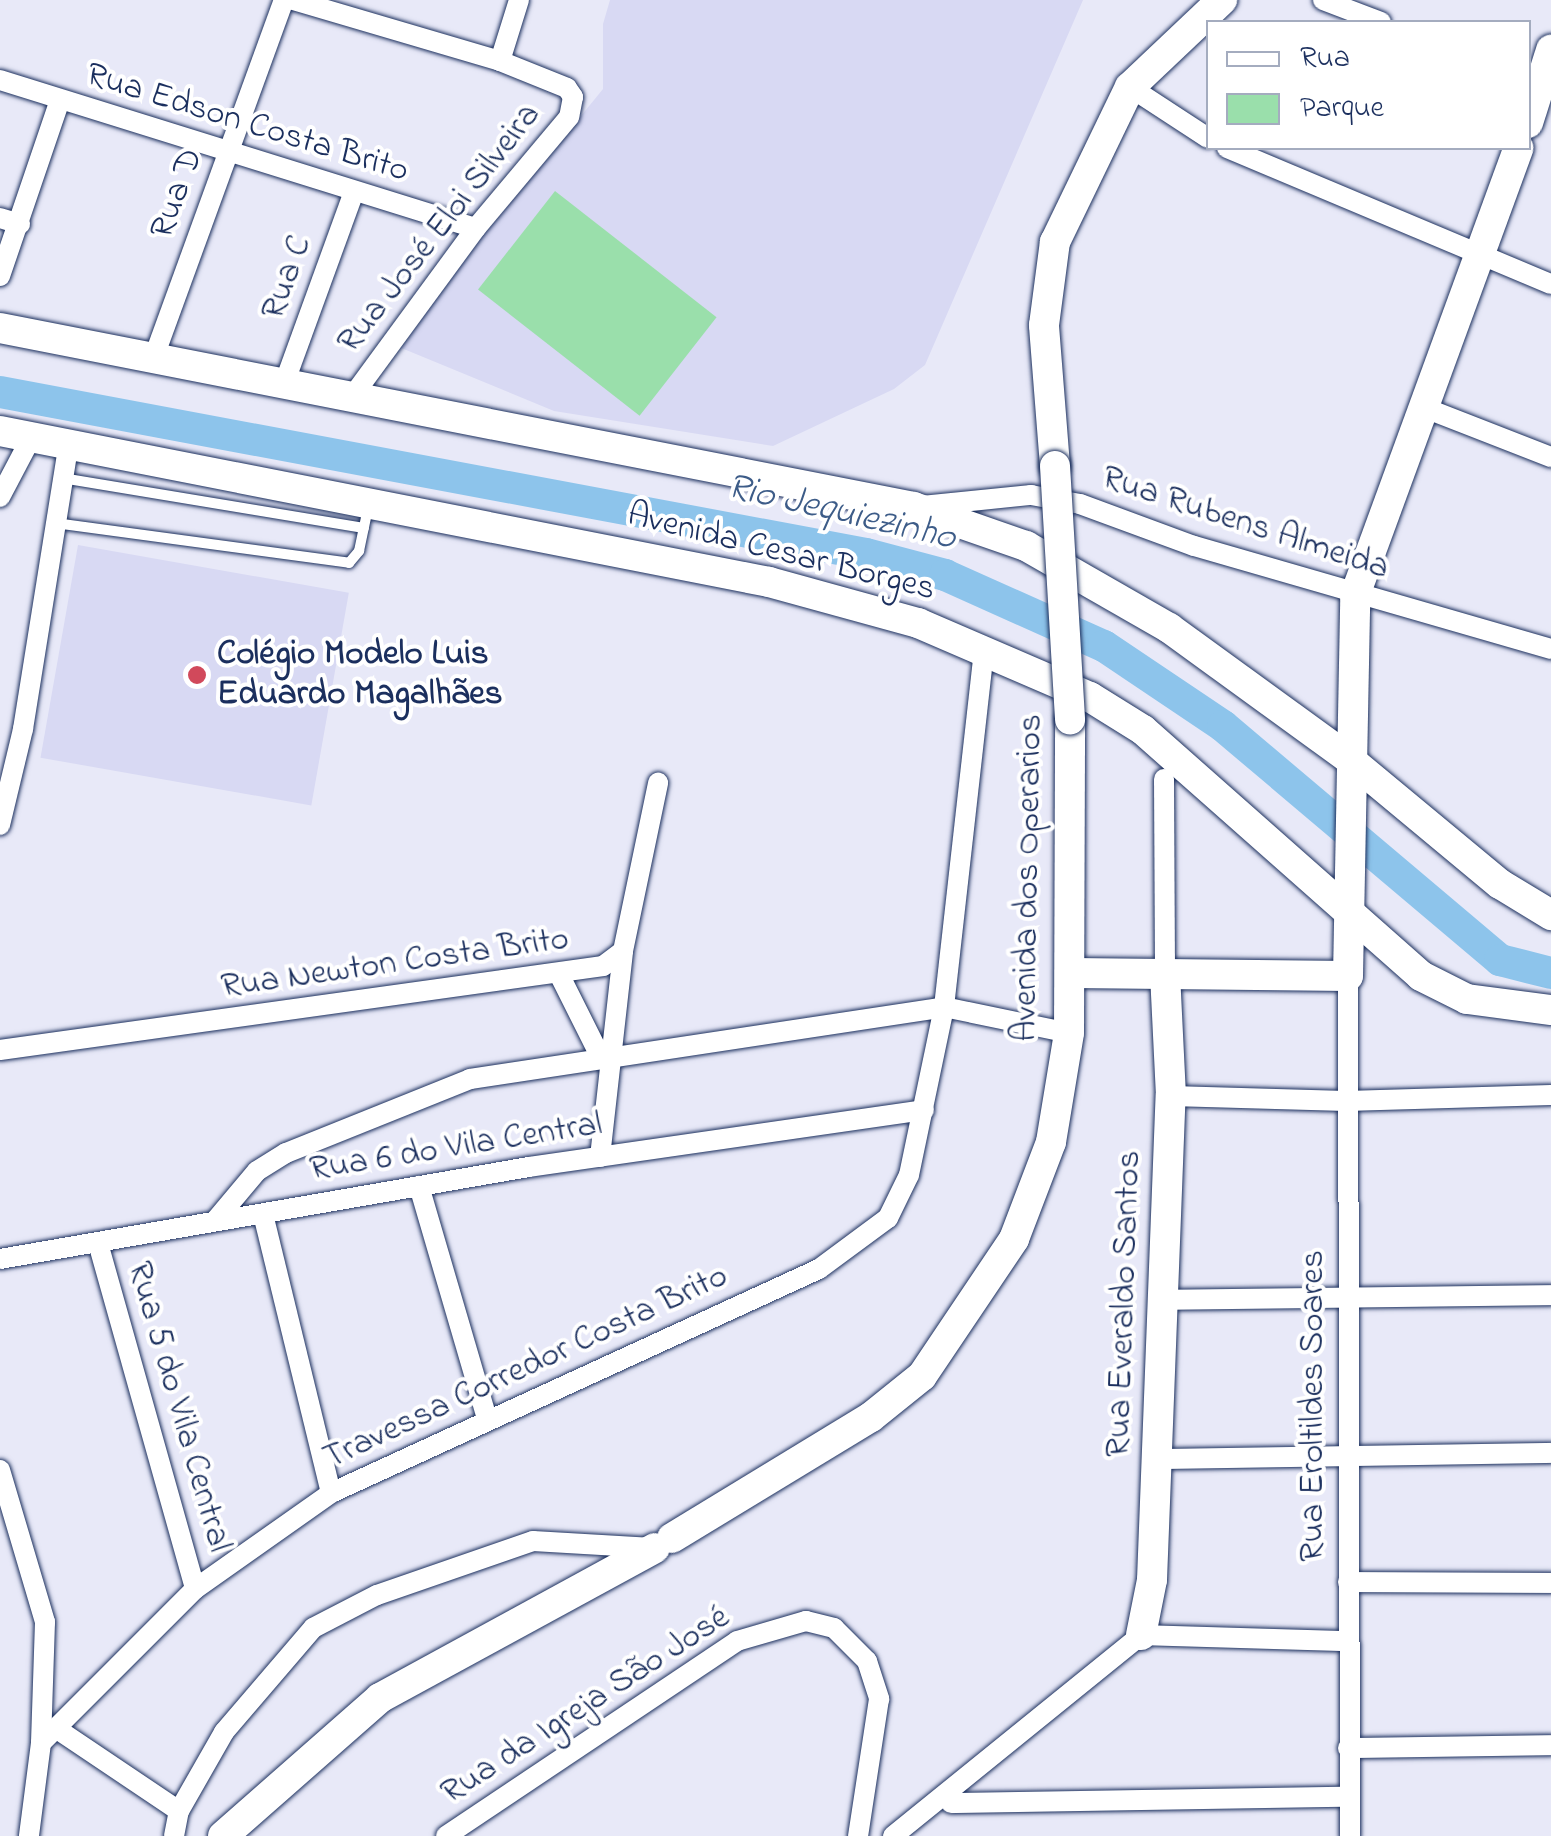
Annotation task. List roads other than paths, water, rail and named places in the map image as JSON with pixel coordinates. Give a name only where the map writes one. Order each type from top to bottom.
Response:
[{"type":"main road","points":[[1130,87],[1222,0]]},
{"type":"main road","points":[[1531,114],[1551,50]]},
{"type":"main road","name":"Avenida dos Operarios","points":[[224,1836],[380,1698],[664,1543],[870,1417],[922,1376],[1014,1239],[1051,1142],[1069,1033],[1073,974],[1070,720],[1044,324],[1055,242],[1130,87]]},
{"type":"main road","points":[[1073,974],[1348,976],[1348,758],[1355,595],[1420,406],[1518,150]]},
{"type":"main road","name":"Avenida Cesar Borges","points":[[0,328],[155,354],[351,398],[914,507],[1026,546],[1096,580],[1348,758],[1500,884],[1551,915]]},
{"type":"main road","name":"Avenida Cesar Borges","points":[[0,432],[69,443],[367,515],[769,582],[918,622],[1090,696],[1143,730],[1207,780],[1348,914],[1422,976],[1467,999],[1551,1010]]},
{"type":"main road","name":"Rua Everaldo Santos","points":[[1141,1635],[1152,1580],[1171,1096],[1164,974]]},
{"type":"street","name":"Rua D","points":[[155,354],[284,0]]},
{"type":"street","points":[[293,0],[500,61],[519,0]]},
{"type":"street","points":[[1323,0],[1376,20]]},
{"type":"street","name":"Rua José Eloi Silveira","points":[[351,398],[476,228],[568,117],[573,97],[500,61]]},
{"type":"street","name":"Rua Edson Costa Brito","points":[[0,80],[353,194],[476,228]]},
{"type":"street","points":[[1130,87],[1206,137]]},
{"type":"street","points":[[0,276],[10,221],[60,100]]},
{"type":"street","points":[[1231,150],[1551,284]]},
{"type":"street","name":"Rua C","points":[[284,384],[353,194]]},
{"type":"street","points":[[1420,406],[1551,457]]},
{"type":"street","points":[[0,497],[32,436]]},
{"type":"street","points":[[0,825],[24,729],[69,443]]},
{"type":"street","name":"Rua Rubens Almeida","points":[[914,507],[1031,495],[1080,504],[1355,595],[1551,649]]},
{"type":"street","name":"Travessa Corredor Costa Brito","points":[[41,1744],[195,1589],[330,1494],[856,1247],[888,1218],[909,1175],[944,1007],[984,650]]},
{"type":"street","points":[[1164,779],[1164,974]]},
{"type":"street","name":"Rua Newton Costa Brito","points":[[0,1050],[602,966],[623,951],[658,783]]},
{"type":"street","points":[[600,1157],[604,1055],[623,951]]},
{"type":"street","points":[[559,974],[604,1055]]},
{"type":"street","name":"Rua Eroltildes Soares","points":[[1348,976],[1346,1455],[1350,1836]]},
{"type":"street","points":[[214,1221],[257,1172],[315,1138],[408,1108],[470,1079],[604,1055],[944,1007],[1069,1033]]},
{"type":"street","points":[[1171,1096],[1346,1101],[1551,1094]]},
{"type":"street","name":"Rua 6 do Vila Central","points":[[0,1259],[418,1186],[924,1110]]},
{"type":"street","points":[[418,1186],[487,1418]]},
{"type":"street","points":[[263,1214],[330,1494]]},
{"type":"street","name":"Rua 5 do Vila Central","points":[[98,1243],[195,1589]]},
{"type":"street","points":[[1160,1300],[1551,1295]]},
{"type":"street","points":[[1158,1459],[1551,1454]]},
{"type":"street","points":[[0,1470],[45,1622],[41,1744],[28,1836]]},
{"type":"street","points":[[174,1836],[179,1811],[224,1732],[314,1628],[377,1594],[533,1541],[664,1543]]},
{"type":"street","points":[[1348,1582],[1551,1583]]},
{"type":"street","name":"Rua da Igreja São José","points":[[446,1836],[737,1641],[806,1620],[834,1628],[868,1661],[879,1699],[858,1836]]},
{"type":"street","points":[[893,1836],[1141,1635],[1348,1642]]},
{"type":"street","points":[[57,1729],[179,1811]]},
{"type":"street","points":[[1348,1748],[1551,1745]]},
{"type":"street","points":[[951,1803],[1348,1798]]},
{"type":"lane","points":[[55,523],[324,563],[349,563],[367,515],[62,478]]},
{"type":"waterway","name":"Rio Jequiezinho","points":[[0,392],[866,554],[945,575],[1104,646],[1223,726],[1500,960],[1551,973]]},
{"type":"place","name":"Colégio Modelo Luis Eduardo Magalhães","points":[[197,675]]}]
